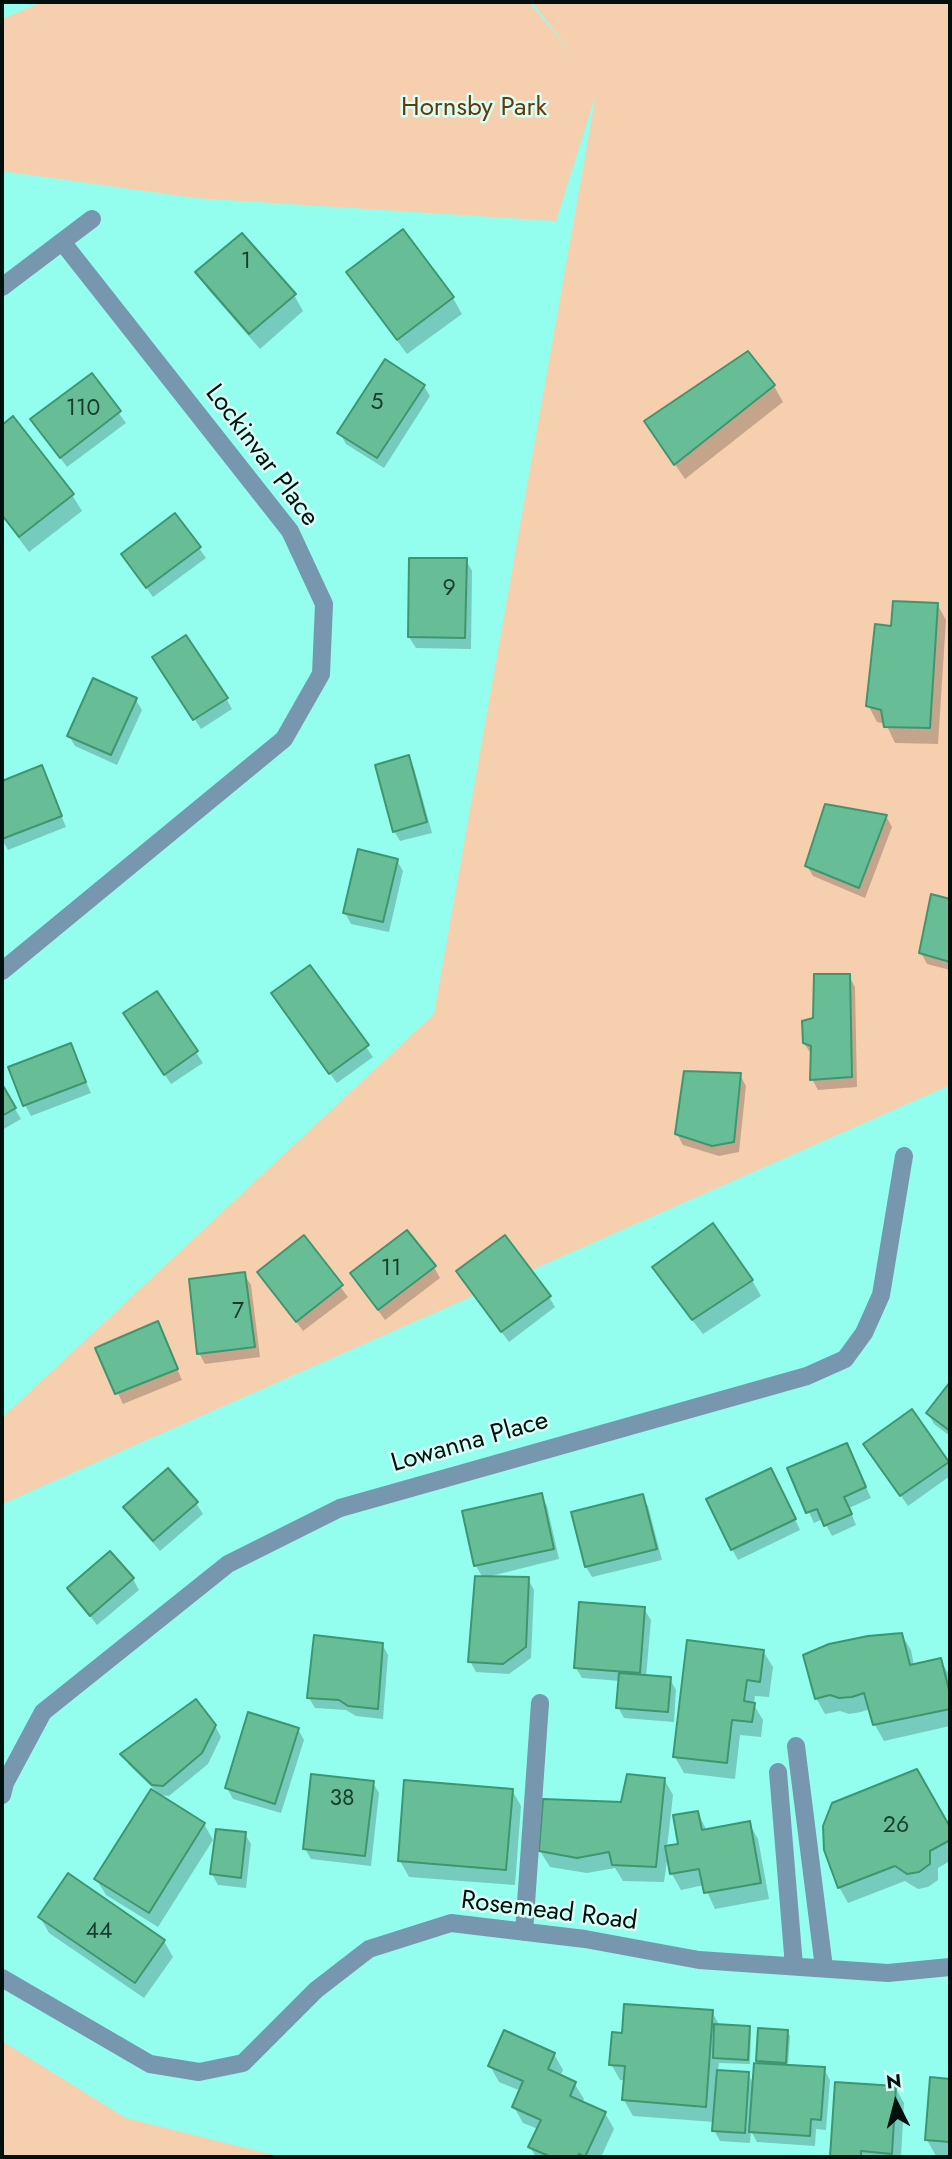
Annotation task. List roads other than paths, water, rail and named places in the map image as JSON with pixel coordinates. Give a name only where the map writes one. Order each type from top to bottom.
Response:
[{"type":"street","points":[[2,287],[92,219]]},
{"type":"street","name":"Lockinvar Place","points":[[2,971],[284,739],[320,674],[324,604],[290,531],[63,243]]},
{"type":"street","name":"Lowanna Place","points":[[2,1795],[5,1783],[43,1712],[228,1564],[340,1508],[807,1376],[845,1359],[864,1333],[881,1295],[904,1156]]},
{"type":"street","points":[[524,1931],[540,1703]]},
{"type":"street","points":[[796,1745],[824,1968]]},
{"type":"street","points":[[778,1772],[794,1966]]},
{"type":"street","name":"Rosemead Road","points":[[2,1978],[150,2064],[199,2072],[243,2063],[316,1990],[369,1950],[451,1923],[584,1939],[699,1961],[888,1973],[950,1967]]},
{"type":"park label","name":"Hornsby Park","points":[[474,109]]}]
